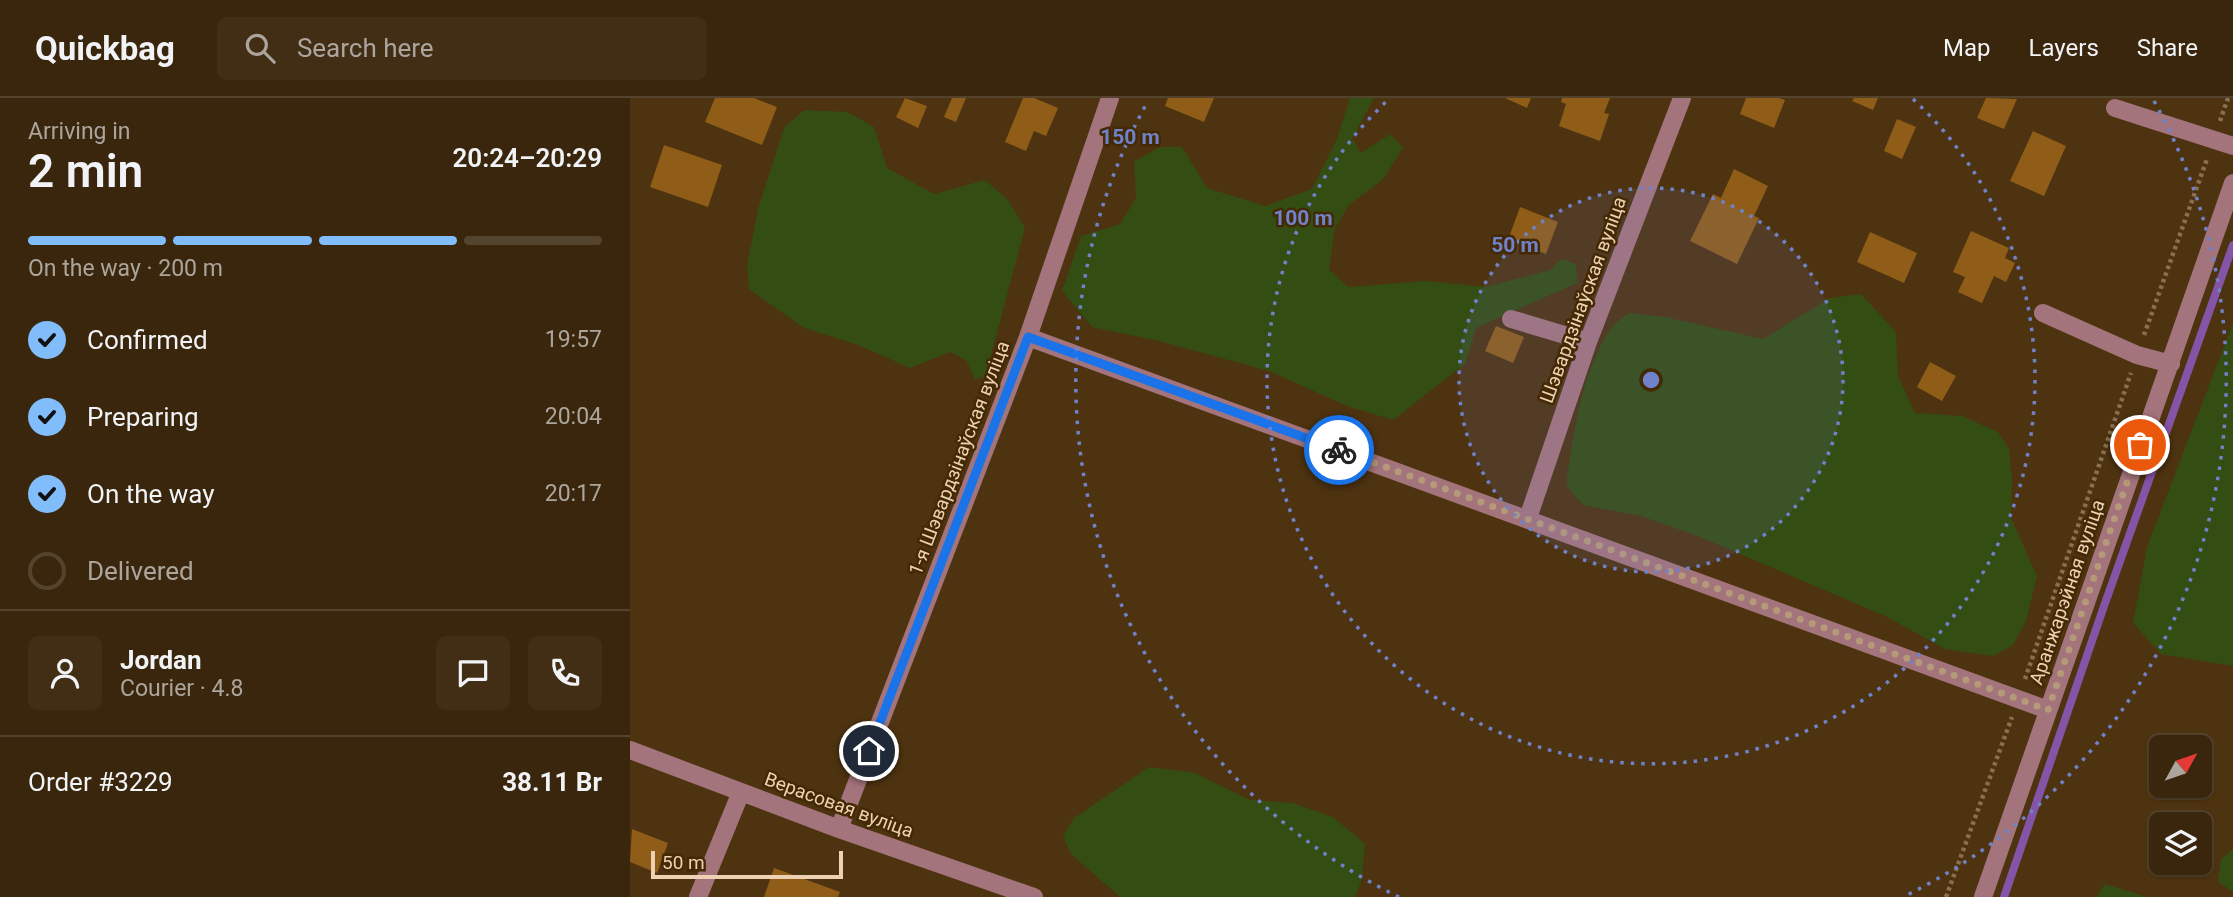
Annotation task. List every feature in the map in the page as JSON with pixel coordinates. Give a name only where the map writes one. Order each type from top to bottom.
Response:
[{"type":"street","name":"1-я Шэвардзінаўская вуліца","points":[[839,829],[1028,337],[1110,98]]},
{"type":"street","name":"Шэвардзінаўская вуліца","points":[[1528,518],[1588,342],[1682,98]]},
{"type":"street","points":[[2115,108],[2233,146]]},
{"type":"street","name":"Аранжарэйная вуліца","points":[[1983,897],[2233,183]]},
{"type":"street","points":[[2043,313],[2137,355],[2171,364]]},
{"type":"street","points":[[1511,319],[1588,342]]},
{"type":"street","points":[[1028,337],[2048,710]]},
{"type":"street","name":"Верасовая вуліца","points":[[630,750],[839,829],[1034,897]]},
{"type":"street","points":[[698,897],[741,792]]},
{"type":"path","points":[[2219,124],[2228,98]]},
{"type":"path","points":[[1946,897],[2018,700],[2210,149]]},
{"type":"green space","points":[[1350,98],[1374,98],[1352,139],[1361,153],[1390,134],[1403,148],[1383,179],[1349,205],[1335,228],[1329,269],[1348,287],[1427,281],[1486,287],[1550,270],[1562,259],[1576,264],[1577,283],[1476,328],[1465,364],[1393,420],[1347,406],[1269,371],[1159,341],[1092,327],[1062,291],[1081,236],[1120,224],[1136,198],[1134,162],[1160,147],[1182,147],[1207,188],[1265,206],[1312,189],[1337,139]]},
{"type":"green space","points":[[804,110],[847,112],[874,127],[887,168],[934,194],[985,180],[1008,200],[1025,228],[985,377],[975,379],[966,360],[950,352],[910,368],[858,345],[804,328],[749,289],[747,264],[759,206],[784,128]]},
{"type":"green space","points":[[1861,294],[1896,332],[1898,376],[1915,413],[1962,416],[1998,432],[2009,449],[2012,478],[2011,518],[2037,576],[2026,621],[2013,645],[1994,656],[1945,649],[1887,617],[1698,536],[1641,516],[1583,505],[1566,485],[1580,403],[1593,363],[1612,327],[1629,313],[1665,317],[1763,339],[1830,298]]},
{"type":"green space","points":[[2233,323],[2233,666],[2161,654],[2133,623],[2147,547]]},
{"type":"green space","points":[[1149,767],[1195,773],[1250,800],[1293,803],[1333,817],[1365,844],[1362,879],[1355,897],[1120,897],[1071,854],[1063,836],[1074,818]]},
{"type":"green space","points":[[2233,849],[2233,892],[2218,882],[2221,859]]},
{"type":"green space","points":[[2105,884],[2147,897],[2096,897]]},
{"type":"building","points":[[715,98],[754,98],[777,107],[762,145],[705,122]]},
{"type":"building","points":[[905,98],[927,106],[918,128],[896,117]]},
{"type":"building","points":[[952,98],[966,98],[956,122],[944,117]]},
{"type":"building","points":[[1023,98],[1034,98],[1058,108],[1046,136],[1034,131],[1026,151],[1005,142]]},
{"type":"building","points":[[1168,98],[1214,98],[1204,122],[1165,106]]},
{"type":"building","points":[[1505,98],[1531,98],[1527,108]]},
{"type":"building","points":[[1562,98],[1610,98],[1604,113],[1609,114],[1600,141],[1559,126],[1566,104],[1561,102]]},
{"type":"building","points":[[1746,98],[1785,100],[1774,128],[1740,114]]},
{"type":"building","points":[[1854,98],[1878,98],[1873,110],[1852,101]]},
{"type":"building","points":[[1986,98],[2017,99],[2004,129],[1977,118]]},
{"type":"building","points":[[1897,119],[1916,127],[1902,159],[1884,151]]},
{"type":"building","points":[[2033,131],[2066,146],[2044,196],[2010,181]]},
{"type":"building","points":[[664,145],[722,165],[708,207],[650,187]]},
{"type":"building","points":[[1734,169],[1768,186],[1754,216],[1759,218],[1737,264],[1690,241],[1713,194],[1721,198]]},
{"type":"building","points":[[1520,207],[1558,222],[1546,254],[1508,240]]},
{"type":"building","points":[[1971,231],[2009,248],[2005,258],[2015,263],[2006,282],[1994,276],[1982,303],[1958,292],[1965,277],[1953,272]]},
{"type":"building","points":[[1870,232],[1917,253],[1904,283],[1857,262]]},
{"type":"building","points":[[1496,326],[1524,337],[1513,363],[1485,351]]},
{"type":"building","points":[[1930,362],[1956,376],[1942,401],[1917,387]]},
{"type":"building","points":[[632,829],[668,843],[657,873],[630,862]]},
{"type":"building","points":[[774,868],[840,892],[838,897],[764,897]]},
{"type":"waterway","points":[[2004,897],[2233,245]]},
{"type":"way so far","points":[[1339,450],[2048,710],[2140,445]]},
{"type":"route","points":[[869,751],[1028,337],[1339,450]]}]
